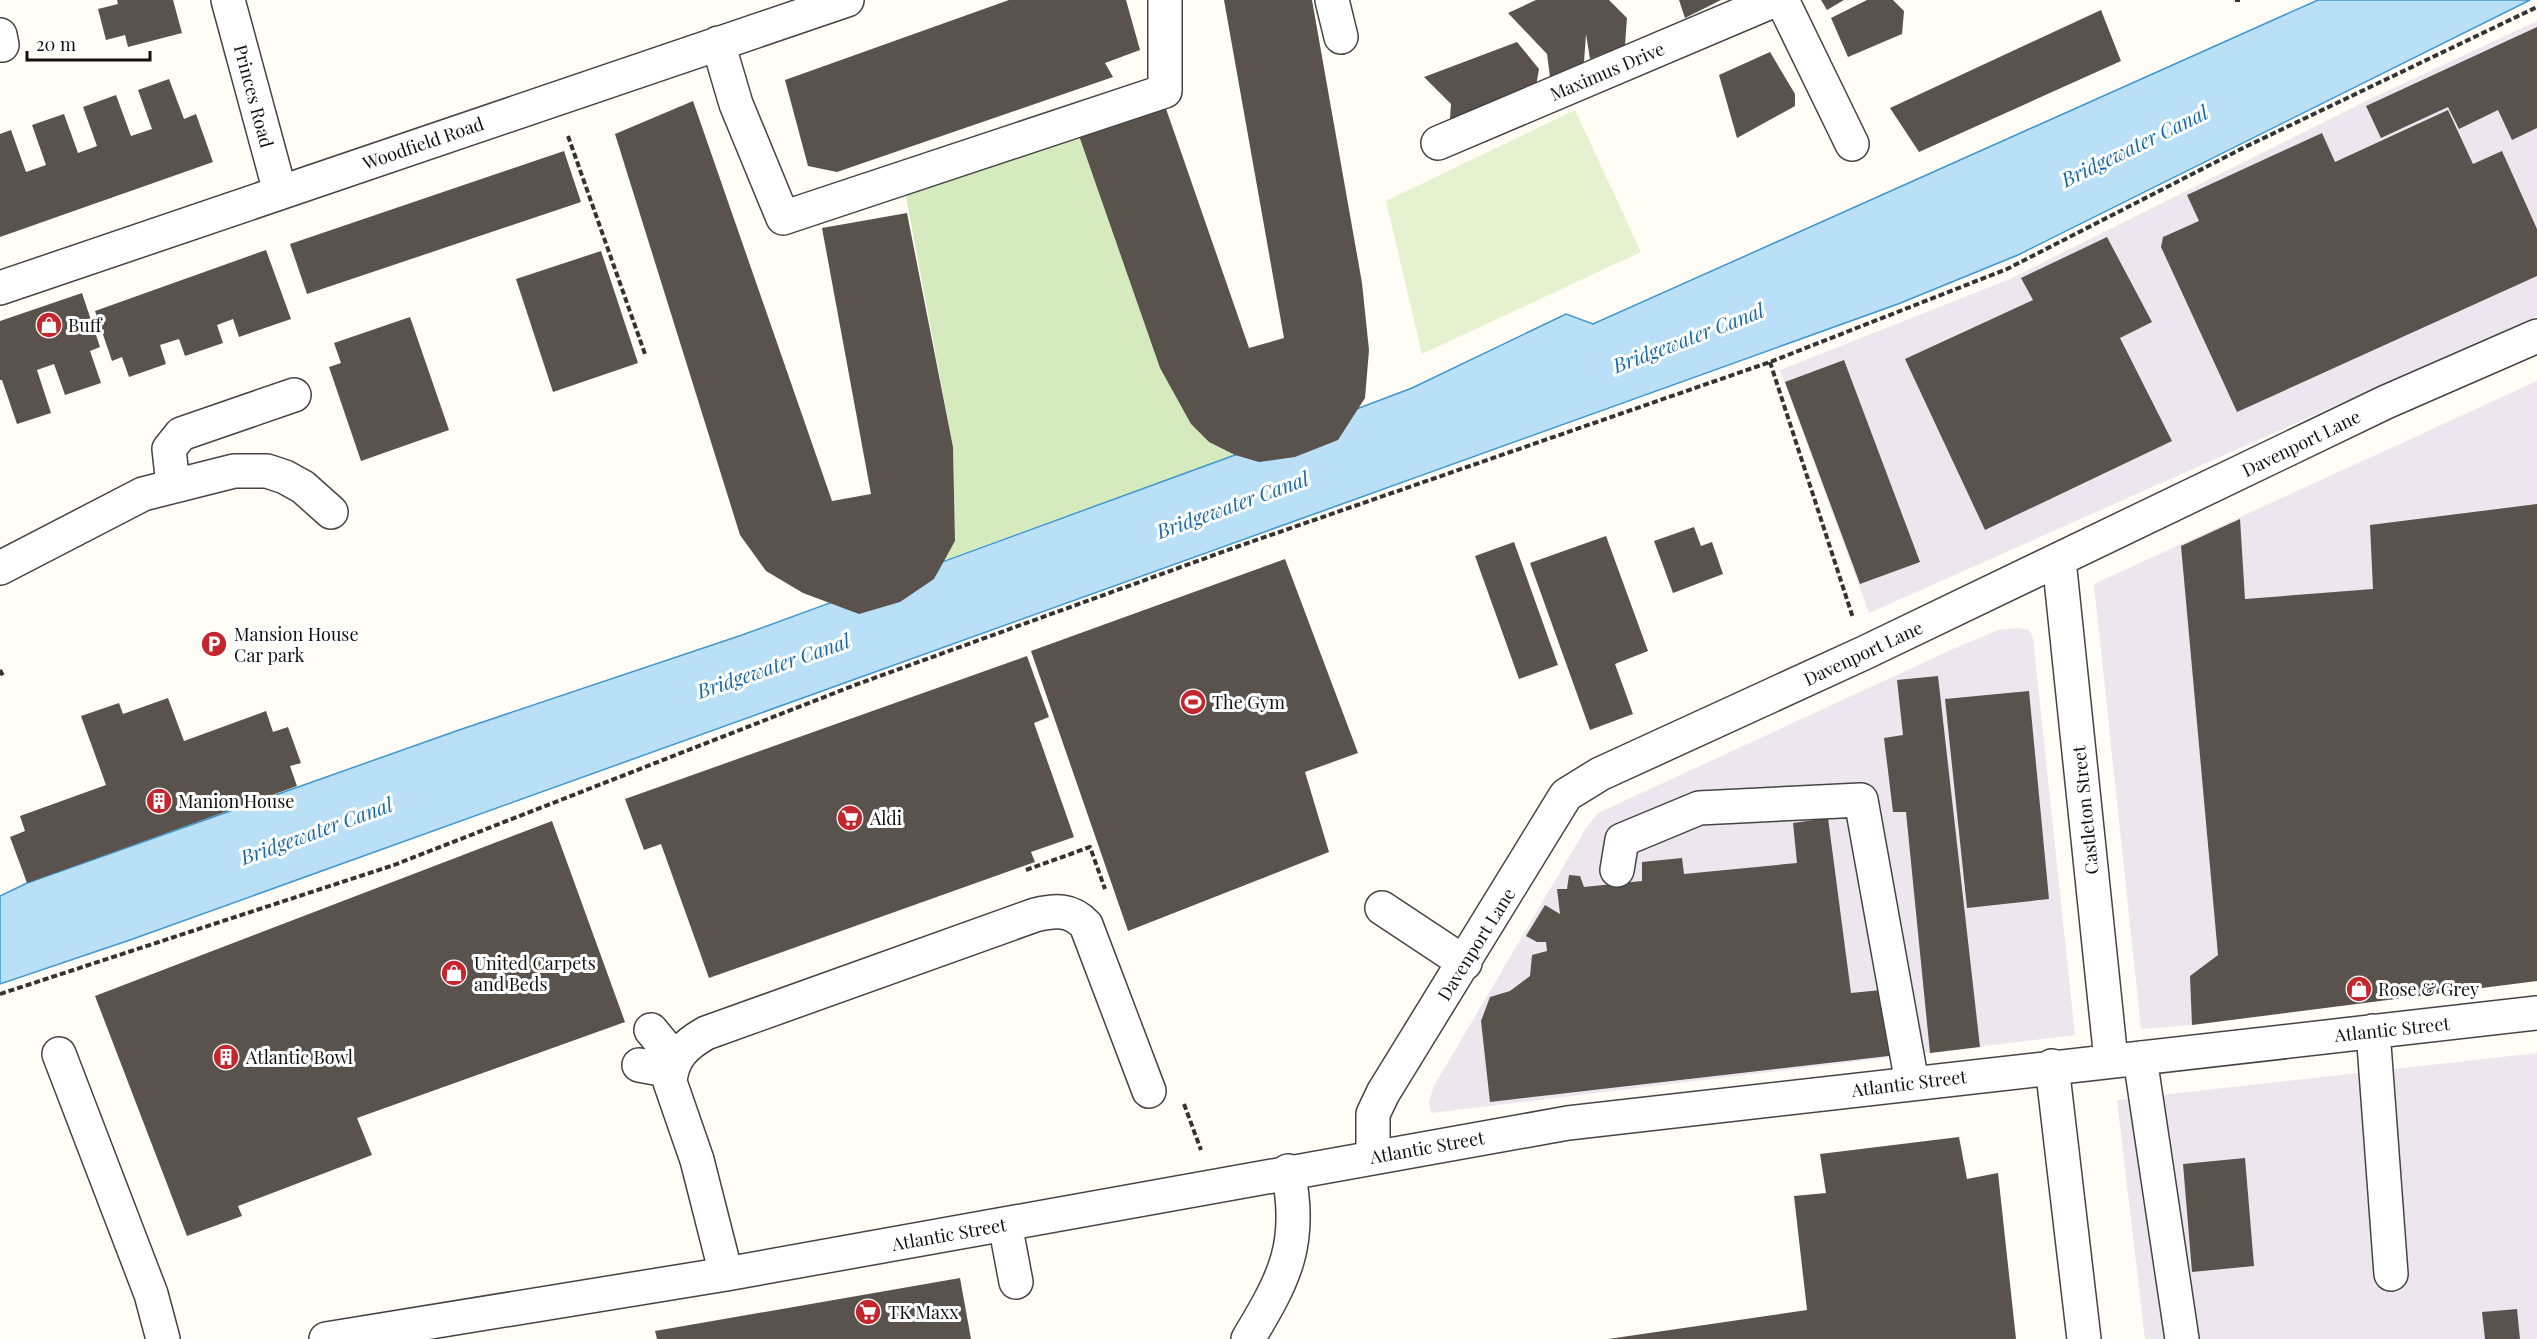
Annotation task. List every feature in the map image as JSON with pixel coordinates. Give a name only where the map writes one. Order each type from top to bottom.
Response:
[{"type":"street","name":"Princes Road","points":[[228,0],[280,192]]},
{"type":"street","name":"Woodfield Road","points":[[0,288],[93,259],[280,192],[847,0]]},
{"type":"street","points":[[717,43],[736,104],[783,218],[1166,91],[1165,0]]},
{"type":"street","points":[[1332,0],[1341,37]]},
{"type":"street","name":"Maximus Drive","points":[[1438,143],[1775,0]]},
{"type":"street","points":[[1782,0],[1852,144]]},
{"type":"street","name":"Davenport Lane","points":[[1373,1156],[1373,1114],[1383,1093],[1465,963],[1566,795],[1600,774],[1864,653],[2386,402],[2537,336]]},
{"type":"street","points":[[173,485],[169,449],[182,434],[294,395]]},
{"type":"street","points":[[0,568],[143,494],[234,471],[267,471],[303,487],[331,512]]},
{"type":"street","name":"Castleton Street","points":[[2059,560],[2126,1058],[2182,1339]]},
{"type":"street","points":[[1617,870],[1622,840],[1699,808],[1861,800],[1912,1083]]},
{"type":"street","points":[[1382,908],[1465,963]]},
{"type":"street","points":[[726,1274],[697,1160],[670,1082],[673,1065],[692,1041],[706,1033],[1035,915],[1064,911],[1077,915],[1086,925],[1149,1090]]},
{"type":"street","name":"Atlantic Street","points":[[326,1339],[726,1274],[1288,1171],[1568,1123],[2052,1066],[2537,1013]]},
{"type":"street","points":[[651,1030],[673,1065]]},
{"type":"street","points":[[2373,1031],[2391,1274]]},
{"type":"street","points":[[59,1054],[151,1294],[163,1339]]},
{"type":"street","points":[[639,1065],[673,1065]]},
{"type":"street","points":[[2052,1066],[2084,1339]]},
{"type":"street","points":[[1248,1339],[1272,1300],[1288,1259],[1295,1225],[1288,1171]]},
{"type":"street","points":[[1005,1224],[1016,1282]]},
{"type":"path","points":[[2235,0],[2236,2],[2240,0]]},
{"type":"path","points":[[0,994],[394,864],[866,681],[1239,546],[1770,362],[2007,269],[2245,147],[2537,7]]},
{"type":"path","points":[[572,146],[645,354]]},
{"type":"path","points":[[1770,362],[1864,653]]},
{"type":"path","points":[[0,670],[4,678]]},
{"type":"shaded area","points":[[2537,21],[2537,316],[1869,613],[1780,370],[2010,279],[2368,100]]},
{"type":"shaded area","points":[[2537,381],[2537,979],[2192,1025],[2141,1029],[2094,584]]},
{"type":"shaded area","points":[[2019,628],[2029,630],[2033,638],[2075,1035],[1431,1113],[1429,1102],[1434,1086],[1586,828],[1598,813],[1953,649],[1998,630]]},
{"type":"shaded area","points":[[2537,1053],[2537,1339],[2145,1339],[2117,1100]]},
{"type":"green space","points":[[1575,110],[1641,252],[1422,354],[1386,201]]},
{"type":"green space","points":[[1077,130],[1160,368],[1191,424],[1209,442],[1235,455],[944,560],[955,541],[953,447],[904,186]]},
{"type":"water","name":"Bridgewater Canal","points":[[2318,0],[2530,0],[2018,255],[1898,304],[130,940],[0,984],[0,896],[27,883],[459,730],[742,635],[1235,455],[1412,388],[1566,314],[1593,324]]},
{"type":"building","points":[[117,0],[173,0],[182,33],[128,47],[125,35],[106,40],[98,9],[118,4]]},
{"type":"building","points":[[1009,0],[1126,0],[1140,50],[1105,63],[1113,77],[837,172],[808,166],[785,80]]},
{"type":"building","points":[[1224,0],[1312,0],[1362,283],[1369,350],[1365,398],[1338,440],[1295,457],[1259,462],[1235,455],[1209,442],[1191,424],[1160,368],[1077,130],[1163,100],[1249,348],[1284,338]]},
{"type":"building","points":[[1536,0],[1609,0],[1627,18],[1625,45],[1590,59],[1586,34],[1584,62],[1550,77],[1547,54],[1508,13]]},
{"type":"building","points":[[1679,0],[1721,0],[1685,18]]},
{"type":"building","points":[[1821,0],[1844,0],[1827,10]]},
{"type":"building","points":[[1867,0],[1893,0],[1904,11],[1902,34],[1848,57],[1831,18]]},
{"type":"building","points":[[2101,10],[2121,61],[1919,152],[1890,108]]},
{"type":"building","points":[[2537,27],[2537,128],[2512,140],[2498,110],[2459,129],[2448,107],[2381,138],[2366,106]]},
{"type":"building","points":[[1517,42],[1539,69],[1536,86],[1449,132],[1451,104],[1424,77]]},
{"type":"building","points":[[1770,52],[1795,94],[1795,106],[1737,138],[1719,75]]},
{"type":"building","points":[[169,79],[184,119],[196,114],[213,162],[0,237],[0,134],[11,130],[26,172],[46,165],[32,125],[64,114],[78,153],[97,146],[83,107],[116,95],[131,136],[152,129],[138,90]]},
{"type":"building","points":[[693,101],[832,501],[871,494],[822,228],[907,213],[953,447],[955,541],[934,579],[900,602],[859,614],[803,593],[766,571],[740,535],[615,134]]},
{"type":"building","points":[[2448,110],[2473,164],[2502,151],[2537,229],[2537,276],[2237,412],[2161,247],[2163,237],[2199,221],[2187,195],[2322,133],[2335,162]]},
{"type":"building","points":[[564,151],[581,202],[307,294],[290,244]]},
{"type":"building","points":[[2107,237],[2152,322],[2120,338],[2172,441],[1985,530],[1905,359],[2033,300],[2021,278]]},
{"type":"building","points":[[266,250],[291,319],[239,337],[233,319],[217,325],[223,343],[185,356],[179,339],[160,345],[166,364],[129,377],[122,357],[112,361],[95,311]]},
{"type":"building","points":[[601,251],[638,363],[553,392],[516,279]]},
{"type":"building","points":[[82,293],[100,347],[90,351],[101,383],[65,395],[54,364],[37,370],[51,413],[17,424],[2,380],[0,380],[0,321]]},
{"type":"building","points":[[410,317],[449,430],[361,461],[329,367],[341,363],[334,343]]},
{"type":"building","points":[[1844,360],[1920,562],[1860,584],[1785,382]]},
{"type":"building","points":[[2537,504],[2537,981],[2192,1025],[2190,976],[2218,955],[2181,546],[2240,519],[2245,599],[2373,589],[2370,525]]},
{"type":"building","points":[[1694,527],[1701,546],[1712,542],[1723,574],[1673,593],[1654,541]]},
{"type":"building","points":[[1606,536],[1648,651],[1615,664],[1633,714],[1590,730],[1530,563]]},
{"type":"building","points":[[1514,542],[1558,665],[1519,679],[1475,556]]},
{"type":"building","name":"The Gym","points":[[1285,559],[1358,753],[1305,772],[1329,852],[1128,931],[1031,651]]},
{"type":"building","name":"Aldi","points":[[1027,656],[1049,717],[1034,723],[1074,837],[1031,852],[1035,862],[709,978],[661,844],[644,850],[625,799]]},
{"type":"building","points":[[1938,676],[1980,1047],[1930,1053],[1906,812],[1893,812],[1884,738],[1903,735],[1897,680]]},
{"type":"building","points":[[2029,691],[2049,899],[1967,908],[1945,699]]},
{"type":"building","name":"Manion House","points":[[168,698],[184,741],[266,711],[273,732],[288,727],[301,763],[290,766],[297,786],[27,883],[10,837],[25,831],[20,816],[106,785],[81,716],[119,703],[123,714]]},
{"type":"building","points":[[1828,818],[1851,993],[1881,990],[1882,1013],[1891,1011],[1897,1055],[1490,1102],[1481,1021],[1490,997],[1510,991],[1530,976],[1532,955],[1547,951],[1546,942],[1537,942],[1526,936],[1545,905],[1560,914],[1557,889],[1567,889],[1569,875],[1580,876],[1584,887],[1642,881],[1642,862],[1682,858],[1684,874],[1797,863],[1793,823]]},
{"type":"building","points":[[552,821],[625,1022],[357,1118],[372,1155],[238,1206],[242,1216],[187,1236],[95,996]]},
{"type":"building","points":[[1959,1137],[1967,1179],[1998,1173],[2016,1339],[1608,1339],[1807,1310],[1794,1196],[1826,1193],[1820,1154]]},
{"type":"building","points":[[2245,1158],[2254,1266],[2192,1272],[2183,1164]]},
{"type":"building","name":"TK Maxx","points":[[960,1278],[971,1339],[657,1339],[655,1331]]},
{"type":"building","points":[[2517,1309],[2520,1339],[2485,1339],[2482,1312]]},
{"type":"place","name":"Buff","points":[[49,325]]},
{"type":"place","name":"Mansion House Car park","points":[[214,644]]},
{"type":"place","name":"The Gym","points":[[1193,702]]},
{"type":"place","name":"Manion House","points":[[159,801]]},
{"type":"place","name":"Aldi","points":[[850,818]]},
{"type":"place","name":"United Carpets and Beds","points":[[454,973]]},
{"type":"place","name":"Rose & Grey","points":[[2359,989]]},
{"type":"place","name":"Atlantic Bowl","points":[[226,1057]]},
{"type":"place","name":"TK Maxx","points":[[868,1312]]}]
